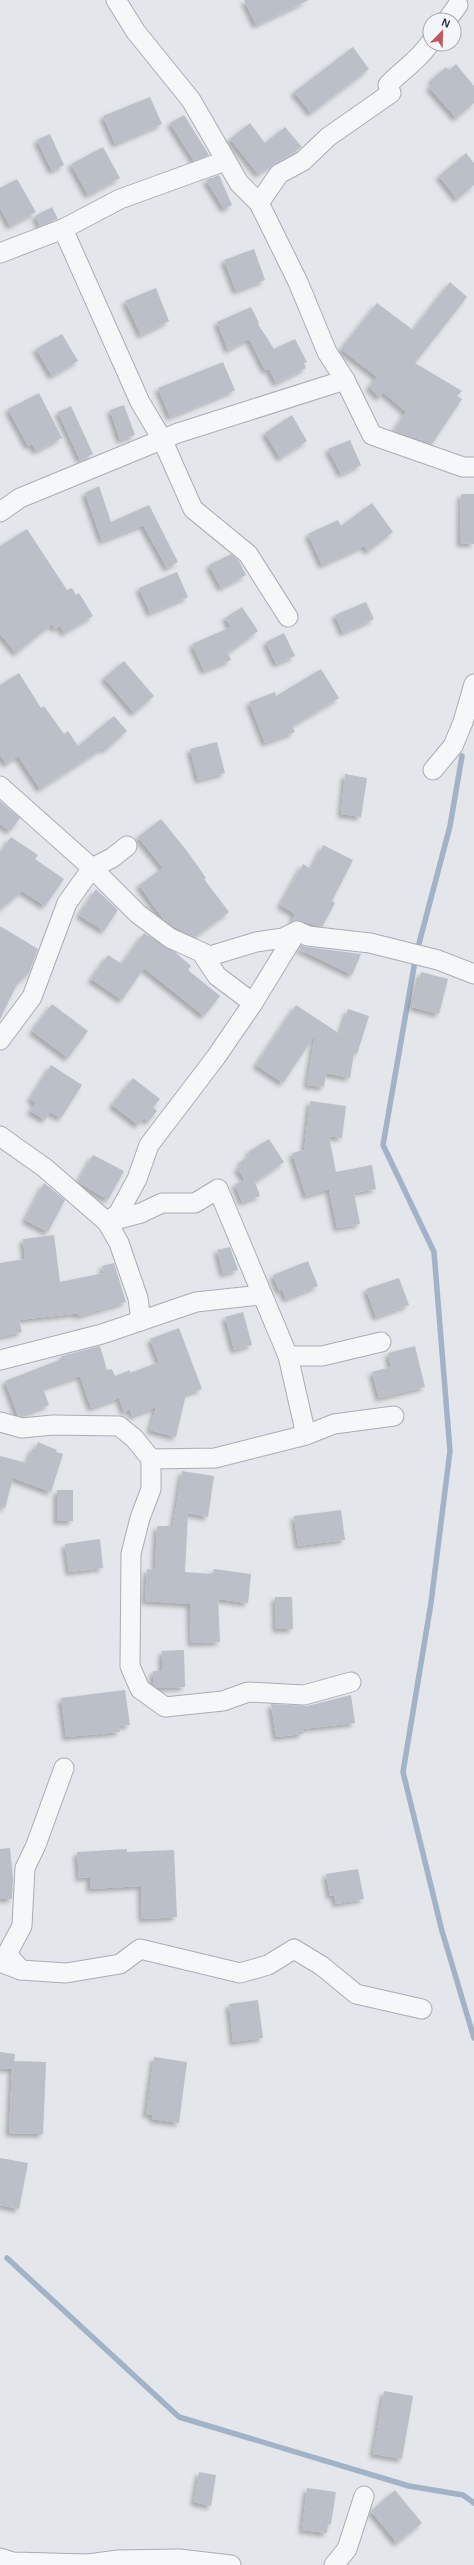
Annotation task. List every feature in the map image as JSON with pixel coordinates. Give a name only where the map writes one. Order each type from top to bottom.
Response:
[{"type":"street","points":[[116,0],[136,32],[190,100],[239,183],[259,203],[298,282],[327,352],[345,380],[372,435],[463,467],[474,467]]},
{"type":"street","points":[[259,203],[279,174],[303,161],[328,137],[391,93],[388,86],[402,69],[421,56],[424,52]]},
{"type":"street","points":[[0,253],[63,229],[120,199],[225,161]]},
{"type":"street","points":[[63,229],[140,402],[162,440],[193,509],[248,554],[288,617]]},
{"type":"street","points":[[0,512],[20,498],[162,440],[345,380]]},
{"type":"street","points":[[433,770],[453,746],[463,722],[474,684]]},
{"type":"street","points":[[0,786],[92,868],[138,914],[170,938],[210,956],[256,942],[283,938],[297,932],[308,936],[370,943],[438,960],[474,974]]},
{"type":"street","points":[[0,1040],[32,997],[67,903],[92,868],[112,858],[127,846]]},
{"type":"street","points":[[107,1222],[118,1214],[137,1179],[149,1145],[216,1057],[253,1003],[297,932]]},
{"type":"street","points":[[201,952],[217,976],[253,1003]]},
{"type":"street","points":[[0,1136],[45,1168],[107,1222],[119,1243],[130,1272],[138,1298],[140,1321]]},
{"type":"street","points":[[107,1222],[141,1213],[162,1203],[195,1203],[218,1189],[261,1295],[274,1318],[288,1356],[306,1435]]},
{"type":"street","points":[[0,1360],[73,1342],[196,1302],[261,1295]]},
{"type":"street","points":[[288,1356],[322,1356],[381,1342]]},
{"type":"street","points":[[151,1459],[215,1458],[306,1435],[334,1424],[394,1416]]},
{"type":"street","points":[[0,1422],[22,1428],[53,1425],[119,1426],[134,1438],[151,1459],[151,1489],[140,1518],[131,1554],[130,1666],[140,1689],[165,1707],[223,1701],[248,1692],[304,1695],[351,1682]]},
{"type":"street","points":[[22,1970],[7,1954],[22,1926],[25,1868],[36,1845],[64,1768]]},
{"type":"street","points":[[0,1962],[22,1970],[66,1973],[120,1964],[140,1949],[240,1972],[268,1965],[294,1950],[322,1966],[356,1994],[422,2009]]},
{"type":"street","points":[[334,2565],[347,2549],[364,2496]]},
{"type":"street","points":[[0,2558],[14,2562],[88,2564],[118,2560],[179,2559],[231,2565]]},
{"type":"building","points":[[244,0],[309,0],[256,25]]},
{"type":"building","points":[[353,47],[369,69],[311,113],[294,92]]},
{"type":"building","points":[[456,64],[474,86],[474,103],[456,118],[429,87],[434,83],[431,80],[446,67],[449,70]]},
{"type":"building","points":[[150,97],[162,124],[115,144],[103,116]]},
{"type":"building","points":[[184,115],[209,155],[194,161],[170,123]]},
{"type":"building","points":[[250,123],[265,143],[285,127],[302,147],[258,174],[230,139]]},
{"type":"building","points":[[50,134],[64,165],[52,171],[37,140]]},
{"type":"building","points":[[103,147],[120,178],[88,195],[71,164]]},
{"type":"building","points":[[466,153],[474,163],[474,185],[457,199],[439,176]]},
{"type":"building","points":[[219,175],[232,205],[224,209],[206,180]]},
{"type":"building","points":[[17,179],[36,212],[10,226],[0,208],[0,188]]},
{"type":"building","points":[[52,207],[58,219],[40,226],[35,216]]},
{"type":"building","points":[[254,249],[265,280],[236,291],[224,260]]},
{"type":"building","points":[[450,282],[467,297],[415,363],[462,391],[457,396],[462,399],[432,444],[394,431],[406,412],[383,392],[380,398],[369,387],[377,377],[341,349],[377,303],[413,330]]},
{"type":"building","points":[[156,288],[169,321],[141,335],[125,301]]},
{"type":"building","points":[[251,307],[259,323],[258,324],[274,349],[295,339],[307,362],[304,363],[306,368],[276,383],[269,369],[265,370],[249,339],[228,350],[217,322]]},
{"type":"building","points":[[62,334],[78,361],[52,376],[36,349]]},
{"type":"building","points":[[223,362],[235,390],[170,417],[158,388]]},
{"type":"building","points":[[39,393],[62,438],[36,451],[32,444],[28,446],[8,409]]},
{"type":"building","points":[[124,405],[135,435],[120,440],[110,410]]},
{"type":"building","points":[[71,406],[93,454],[80,460],[58,412]]},
{"type":"building","points":[[292,415],[307,441],[280,458],[265,433]]},
{"type":"building","points":[[350,440],[361,465],[341,474],[328,449]]},
{"type":"building","points":[[99,486],[111,522],[149,505],[178,562],[167,568],[143,525],[102,541],[85,493]]},
{"type":"building","points":[[461,494],[474,494],[474,544],[460,543]]},
{"type":"building","points":[[372,503],[393,532],[368,551],[364,546],[322,565],[308,534],[338,520],[341,526]]},
{"type":"building","points":[[27,529],[67,590],[72,588],[76,595],[79,593],[93,616],[64,633],[60,626],[55,629],[52,624],[16,653],[0,634],[0,546]]},
{"type":"building","points":[[231,554],[239,561],[246,575],[221,588],[209,565]]},
{"type":"building","points":[[177,572],[188,597],[150,613],[139,588]]},
{"type":"building","points":[[366,602],[374,619],[343,633],[335,615]]},
{"type":"building","points":[[242,607],[258,631],[228,653],[231,660],[204,671],[192,644],[231,627],[225,618]]},
{"type":"building","points":[[284,633],[295,656],[276,664],[266,642]]},
{"type":"building","points":[[124,661],[154,696],[134,713],[104,678]]},
{"type":"building","points":[[321,669],[339,698],[292,726],[295,732],[265,743],[249,702],[275,692],[276,696]]},
{"type":"building","points":[[19,673],[41,708],[44,706],[64,734],[68,731],[78,746],[114,716],[127,731],[105,750],[103,748],[40,789],[18,756],[6,764],[0,755],[0,685]]},
{"type":"building","points":[[217,742],[225,773],[198,780],[190,749]]},
{"type":"building","points":[[345,774],[367,778],[361,817],[341,814]]},
{"type":"building","points":[[0,801],[20,818],[10,831],[0,824]]},
{"type":"building","points":[[161,819],[187,851],[206,878],[204,879],[229,912],[195,937],[176,928],[163,919],[139,885],[163,868],[138,837]]},
{"type":"building","points":[[11,837],[38,855],[35,859],[64,879],[45,906],[22,891],[0,910],[0,853]]},
{"type":"building","points":[[323,845],[353,860],[332,901],[335,903],[322,927],[298,920],[292,921],[295,914],[280,905],[303,864],[311,869]]},
{"type":"building","points":[[96,889],[118,910],[104,931],[79,915]]},
{"type":"building","points":[[0,926],[38,949],[29,973],[17,984],[0,1019]]},
{"type":"building","points":[[144,933],[175,952],[191,966],[188,970],[220,996],[204,1016],[144,968],[122,1000],[91,979],[108,955],[122,964]]},
{"type":"building","points":[[301,945],[361,954],[352,975],[299,949]]},
{"type":"building","points":[[421,972],[448,979],[439,1014],[412,1007]]},
{"type":"building","points":[[52,1004],[88,1031],[68,1058],[32,1031]]},
{"type":"building","points":[[296,1005],[340,1034],[348,1009],[369,1016],[357,1054],[354,1053],[350,1078],[326,1073],[324,1087],[307,1085],[315,1035],[283,1083],[256,1065]]},
{"type":"building","points":[[51,1065],[82,1085],[61,1118],[50,1112],[45,1120],[30,1111],[36,1103],[30,1099]]},
{"type":"building","points":[[133,1078],[160,1099],[153,1107],[157,1111],[148,1122],[144,1118],[138,1125],[112,1105]]},
{"type":"building","points":[[310,1101],[346,1106],[342,1138],[329,1136],[336,1172],[372,1165],[376,1189],[354,1193],[360,1224],[337,1228],[329,1189],[306,1196],[292,1153],[304,1150]]},
{"type":"building","points":[[269,1139],[284,1162],[255,1182],[260,1196],[242,1202],[235,1184],[245,1180],[237,1168],[242,1165],[240,1162],[250,1155],[248,1152]]},
{"type":"building","points":[[93,1155],[124,1171],[108,1200],[78,1182]]},
{"type":"building","points":[[44,1183],[65,1200],[48,1232],[25,1220]]},
{"type":"building","points":[[54,1235],[60,1282],[104,1273],[102,1266],[114,1263],[126,1302],[79,1316],[78,1314],[72,1314],[19,1320],[22,1332],[0,1337],[0,1263],[25,1259],[23,1239]]},
{"type":"building","points":[[230,1247],[238,1270],[223,1274],[217,1250]]},
{"type":"building","points":[[308,1261],[318,1286],[286,1299],[282,1289],[279,1291],[273,1275]]},
{"type":"building","points":[[399,1278],[409,1305],[376,1317],[366,1289]]},
{"type":"building","points":[[243,1312],[252,1345],[234,1350],[225,1317]]},
{"type":"building","points":[[179,1328],[202,1389],[186,1394],[176,1437],[150,1430],[156,1407],[132,1416],[130,1409],[124,1412],[119,1398],[91,1408],[80,1376],[43,1388],[49,1405],[18,1416],[5,1381],[59,1360],[62,1356],[100,1346],[107,1370],[112,1369],[115,1376],[130,1370],[130,1373],[159,1362],[150,1339]]},
{"type":"building","points":[[415,1346],[425,1387],[379,1398],[372,1372],[391,1367],[388,1353]]},
{"type":"building","points":[[38,1442],[57,1450],[56,1452],[63,1454],[51,1492],[13,1478],[5,1508],[0,1507],[0,1456],[27,1463],[33,1448],[35,1449]]},
{"type":"building","points":[[182,1471],[214,1476],[208,1517],[188,1513],[185,1572],[213,1574],[214,1569],[251,1574],[248,1603],[218,1599],[220,1642],[191,1643],[190,1604],[145,1601],[147,1569],[155,1570],[157,1526],[173,1526]]},
{"type":"building","points":[[57,1490],[73,1490],[73,1521],[57,1521]]},
{"type":"building","points":[[341,1510],[345,1540],[298,1546],[294,1516]]},
{"type":"building","points":[[100,1539],[103,1568],[69,1572],[65,1544]]},
{"type":"building","points":[[275,1597],[292,1597],[293,1629],[276,1629]]},
{"type":"building","points":[[184,1650],[185,1687],[157,1688],[153,1685],[153,1671],[162,1671],[162,1651]]},
{"type":"building","points":[[125,1690],[130,1725],[119,1726],[120,1732],[66,1737],[61,1698]]},
{"type":"building","points":[[351,1695],[355,1723],[302,1729],[303,1734],[276,1737],[271,1704],[307,1706]]},
{"type":"building","points":[[10,1848],[13,1878],[12,1899],[0,1899],[0,1849]]},
{"type":"building","points":[[127,1849],[127,1852],[174,1850],[177,1917],[142,1919],[141,1886],[90,1889],[90,1877],[79,1878],[77,1852]]},
{"type":"building","points":[[358,1869],[364,1899],[336,1904],[334,1895],[330,1896],[326,1874]]},
{"type":"building","points":[[258,2000],[263,2038],[233,2042],[229,2004]]},
{"type":"building","points":[[0,2052],[15,2054],[14,2061],[46,2062],[43,2134],[9,2133],[12,2069],[0,2068]]},
{"type":"building","points":[[154,2057],[187,2062],[179,2123],[152,2119],[153,2115],[146,2114]]},
{"type":"building","points":[[0,2158],[28,2163],[19,2209],[0,2205]]},
{"type":"building","points":[[384,2391],[413,2396],[402,2459],[373,2454]]},
{"type":"building","points":[[199,2472],[216,2475],[211,2506],[194,2502]]},
{"type":"building","points":[[307,2488],[336,2492],[331,2524],[328,2524],[327,2533],[302,2530]]},
{"type":"building","points":[[395,2490],[422,2523],[397,2543],[371,2511]]},
{"type":"waterway","points":[[462,756],[450,826],[416,955],[383,1145],[434,1252],[450,1451],[431,1603],[403,1772],[442,1931],[474,2038]]},
{"type":"waterway","points":[[7,2258],[179,2417],[409,2486],[463,2495],[474,2503]]}]
